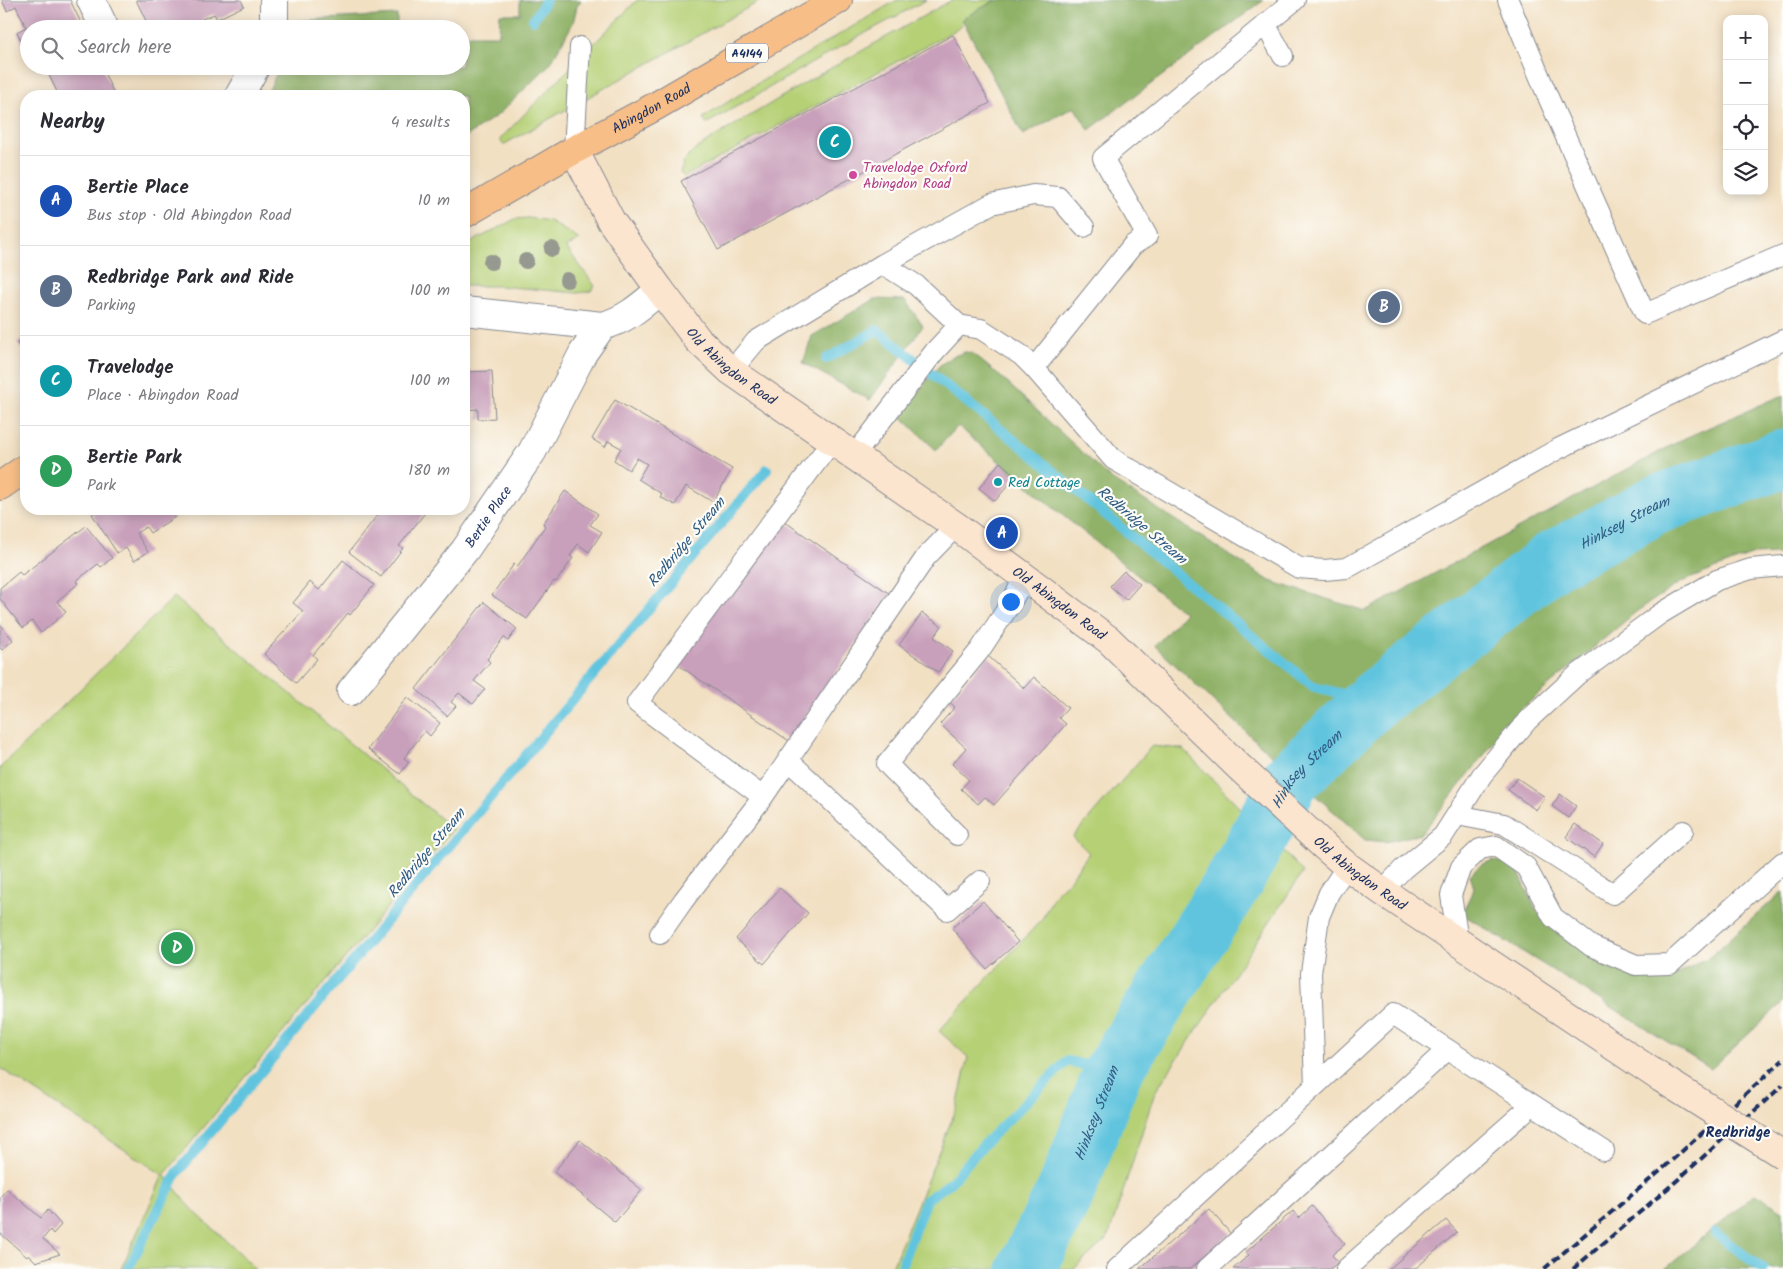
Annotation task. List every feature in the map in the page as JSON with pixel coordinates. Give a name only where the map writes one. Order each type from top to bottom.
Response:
[{"type":"main road","name":"Abingdon Road","points":[[470,211],[574,150],[656,106],[838,0]]},
{"type":"main road","points":[[0,486],[20,472]]},
{"type":"street","points":[[91,0],[101,20]]},
{"type":"street","points":[[274,0],[274,20]]},
{"type":"street","points":[[242,90],[251,75]]},
{"type":"street","name":"Old Abingdon Road","points":[[574,150],[611,221],[660,290],[698,340],[731,371],[956,526],[1109,640],[1238,766],[1347,866],[1463,946],[1662,1078],[1783,1155]]},
{"type":"street","points":[[470,312],[602,326],[630,315],[660,290]]},
{"type":"street","name":"Bertie Place","points":[[351,691],[465,550],[532,452],[583,353],[602,326]]},
{"type":"lane","points":[[1034,368],[1133,244],[1147,236],[1103,158],[1295,0]]},
{"type":"lane","points":[[1508,0],[1552,106],[1645,314],[1783,255]]},
{"type":"lane","points":[[1265,24],[1283,56]]},
{"type":"lane","points":[[574,150],[580,47]]},
{"type":"lane","points":[[731,371],[756,341],[883,264],[991,204],[1033,195],[1058,197],[1084,227]]},
{"type":"lane","points":[[883,264],[916,285],[959,325],[981,329],[1021,355],[1113,459],[1300,568],[1324,570],[1347,568],[1558,449],[1783,340]]},
{"type":"lane","points":[[854,456],[935,350],[959,325]]},
{"type":"lane","points":[[763,797],[637,703],[832,441]]},
{"type":"lane","points":[[660,934],[763,797],[926,557],[956,526]]},
{"type":"lane","points":[[1382,891],[1403,869],[1443,836],[1482,775],[1527,721],[1577,674],[1660,614],[1716,580],[1751,569],[1783,566]]},
{"type":"lane","points":[[957,835],[887,764],[980,650],[1025,578]]},
{"type":"lane","points":[[788,760],[947,910],[980,881]]},
{"type":"lane","points":[[1457,815],[1504,824],[1613,894],[1683,831]]},
{"type":"lane","points":[[1496,846],[1504,824]]},
{"type":"lane","points":[[1463,946],[1451,895],[1461,867],[1480,849],[1496,846],[1526,867],[1553,917],[1591,946],[1636,964],[1670,964],[1783,862]]},
{"type":"lane","points":[[1315,1086],[1312,973],[1319,917],[1329,893],[1347,866]]},
{"type":"lane","points":[[1117,1269],[1393,1014],[1604,1151]]},
{"type":"lane","points":[[1206,1269],[1447,1050]]},
{"type":"lane","points":[[1346,1269],[1532,1106]]},
{"type":"green space","points":[[520,0],[581,0],[577,6],[573,23],[550,64],[499,114],[470,134],[470,90],[269,90],[276,75],[470,75],[470,35],[499,35],[500,14],[520,14]]},
{"type":"green space","points":[[637,0],[762,0],[503,145],[500,139]]},
{"type":"green space","points":[[897,0],[926,0],[706,124],[703,118]]},
{"type":"green space","points":[[952,0],[996,0],[962,19],[961,27],[684,177],[680,173],[684,161],[695,150],[713,138],[810,80]]},
{"type":"green space","points":[[996,0],[1264,0],[1089,130],[1074,107],[1023,135],[962,19]]},
{"type":"green space","points":[[397,15],[397,20],[307,20]]},
{"type":"green space","points":[[528,218],[550,221],[580,240],[566,247],[595,286],[591,291],[578,293],[498,286],[470,286],[470,243],[515,219]]},
{"type":"green space","points":[[875,299],[905,300],[923,326],[870,400],[803,363],[812,336]]},
{"type":"green space","points":[[965,352],[972,353],[1002,378],[1111,479],[1270,581],[1365,611],[1685,438],[1783,395],[1783,554],[1751,555],[1681,582],[1637,611],[1520,710],[1421,834],[1385,842],[1365,840],[1155,646],[1185,613],[1051,506],[958,426],[936,450],[899,415],[939,366],[951,357]]},
{"type":"green space","points":[[174,597],[453,829],[164,1175],[194,1211],[256,1269],[121,1269],[163,1175],[0,1068],[0,768]]},
{"type":"green space","points":[[1152,746],[1183,749],[1303,872],[1155,1092],[1108,1238],[1074,1269],[891,1269],[957,1107],[968,1057],[939,1031],[1042,919],[1055,894],[1068,882],[1089,853],[1073,837]]},
{"type":"green space","points":[[1493,860],[1508,864],[1519,873],[1535,908],[1548,926],[1587,952],[1635,978],[1677,974],[1711,956],[1783,891],[1783,1002],[1711,1069],[1462,914],[1474,888],[1470,875],[1481,865]]},
{"type":"green space","points":[[1755,1194],[1783,1211],[1783,1269],[1665,1269]]},
{"type":"building","points":[[2,0],[70,0],[80,20],[23,20],[16,6],[7,11]]},
{"type":"building","points":[[136,0],[241,0],[244,6],[217,19],[214,14],[202,20],[146,20]]},
{"type":"building","points":[[953,35],[990,103],[718,250],[681,181]]},
{"type":"building","points":[[49,75],[105,75],[112,90],[56,90]]},
{"type":"building","points":[[492,371],[495,418],[478,419],[478,409],[470,410],[470,372]]},
{"type":"building","points":[[615,400],[732,469],[713,502],[686,486],[675,505],[660,497],[662,494],[638,479],[647,464],[637,458],[629,470],[614,460],[621,448],[608,441],[605,447],[592,439]]},
{"type":"building","name":"Red Cottage","points":[[1000,462],[1016,476],[995,501],[979,488]]},
{"type":"building","points":[[565,491],[598,514],[590,525],[602,532],[589,552],[578,544],[570,556],[573,558],[527,619],[492,595],[514,564],[517,567],[545,526],[543,524]]},
{"type":"building","points":[[93,515],[174,515],[175,517],[150,533],[146,527],[136,533],[148,552],[134,561],[126,548],[117,553]]},
{"type":"building","points":[[377,515],[423,515],[399,546],[403,548],[381,577],[349,552]]},
{"type":"building","points":[[778,517],[890,594],[789,741],[677,664]]},
{"type":"building","points":[[86,526],[112,558],[101,567],[98,564],[76,581],[79,583],[57,601],[66,612],[41,633],[32,621],[23,628],[0,599],[0,588],[19,572],[22,575]]},
{"type":"building","points":[[343,560],[374,585],[350,615],[348,613],[313,655],[317,659],[296,683],[264,654],[303,611],[293,603],[310,582],[319,590]]},
{"type":"building","points":[[1124,571],[1140,584],[1126,600],[1110,586]]},
{"type":"building","points":[[484,602],[517,629],[508,641],[504,637],[487,659],[490,662],[474,681],[485,689],[473,704],[459,693],[451,702],[456,706],[447,716],[416,689]]},
{"type":"building","points":[[922,613],[942,626],[934,637],[953,651],[938,672],[899,645]]},
{"type":"building","points":[[0,624],[13,640],[2,650],[0,648]]},
{"type":"building","points":[[988,656],[1024,688],[1034,677],[1068,708],[1059,718],[1066,724],[994,805],[985,797],[978,804],[961,789],[969,780],[952,764],[966,748],[940,724],[955,707],[948,701]]},
{"type":"building","points":[[407,697],[440,723],[430,736],[425,731],[413,746],[404,758],[409,762],[400,774],[368,749]]},
{"type":"building","points":[[1517,778],[1545,797],[1536,810],[1508,790]]},
{"type":"building","points":[[1560,794],[1576,806],[1568,818],[1552,806]]},
{"type":"building","points":[[1575,824],[1603,844],[1594,857],[1566,837]]},
{"type":"building","points":[[780,888],[808,913],[764,964],[736,939]]},
{"type":"building","points":[[983,901],[1018,942],[987,969],[952,928]]},
{"type":"building","points":[[580,1140],[642,1190],[615,1222],[554,1172]]},
{"type":"building","points":[[7,1189],[41,1218],[48,1210],[61,1225],[53,1234],[50,1230],[43,1239],[60,1254],[36,1262],[29,1255],[27,1257],[0,1233],[0,1197]]},
{"type":"building","points":[[1312,1206],[1345,1244],[1332,1255],[1338,1262],[1330,1269],[1233,1269],[1249,1255],[1246,1252],[1293,1211],[1299,1218]]},
{"type":"building","points":[[1209,1209],[1231,1234],[1190,1269],[1139,1269]]},
{"type":"building","points":[[1446,1220],[1457,1232],[1415,1269],[1389,1269]]},
{"type":"waterway","points":[[533,20],[546,0]]},
{"type":"waterway","name":"Redbridge Stream","points":[[826,359],[877,330],[1044,464],[1314,687],[1373,701]]},
{"type":"waterway","name":"Hinksey Stream","points":[[1026,1269],[1066,1191],[1113,1071],[1237,876],[1291,779],[1373,701],[1552,561],[1656,505],[1783,459]]},
{"type":"waterway","name":"Redbridge Stream","points":[[128,1269],[177,1173],[767,469]]},
{"type":"waterway","points":[[902,1269],[904,1258],[926,1200],[950,1183],[987,1141],[1067,1061],[1113,1071]]},
{"type":"waterway","points":[[1715,1233],[1763,1269]]},
{"type":"railway","points":[[1544,1269],[1659,1172],[1783,1060]]},
{"type":"railway","points":[[1573,1269],[1673,1184],[1783,1085]]},
{"type":"place","name":"Travelodge","points":[[835,142]]},
{"type":"place","name":"Travelodge Oxford Abingdon Road","points":[[853,175]]},
{"type":"place","name":"Redbridge Park and Ride","points":[[1384,307]]},
{"type":"place","name":"Red Cottage","points":[[998,482]]},
{"type":"place","name":"Bertie Place","points":[[1002,533]]},
{"type":"place","name":"Bertie Park","points":[[177,948]]},
{"type":"district","name":"Redbridge","points":[[1738,1132]]}]
